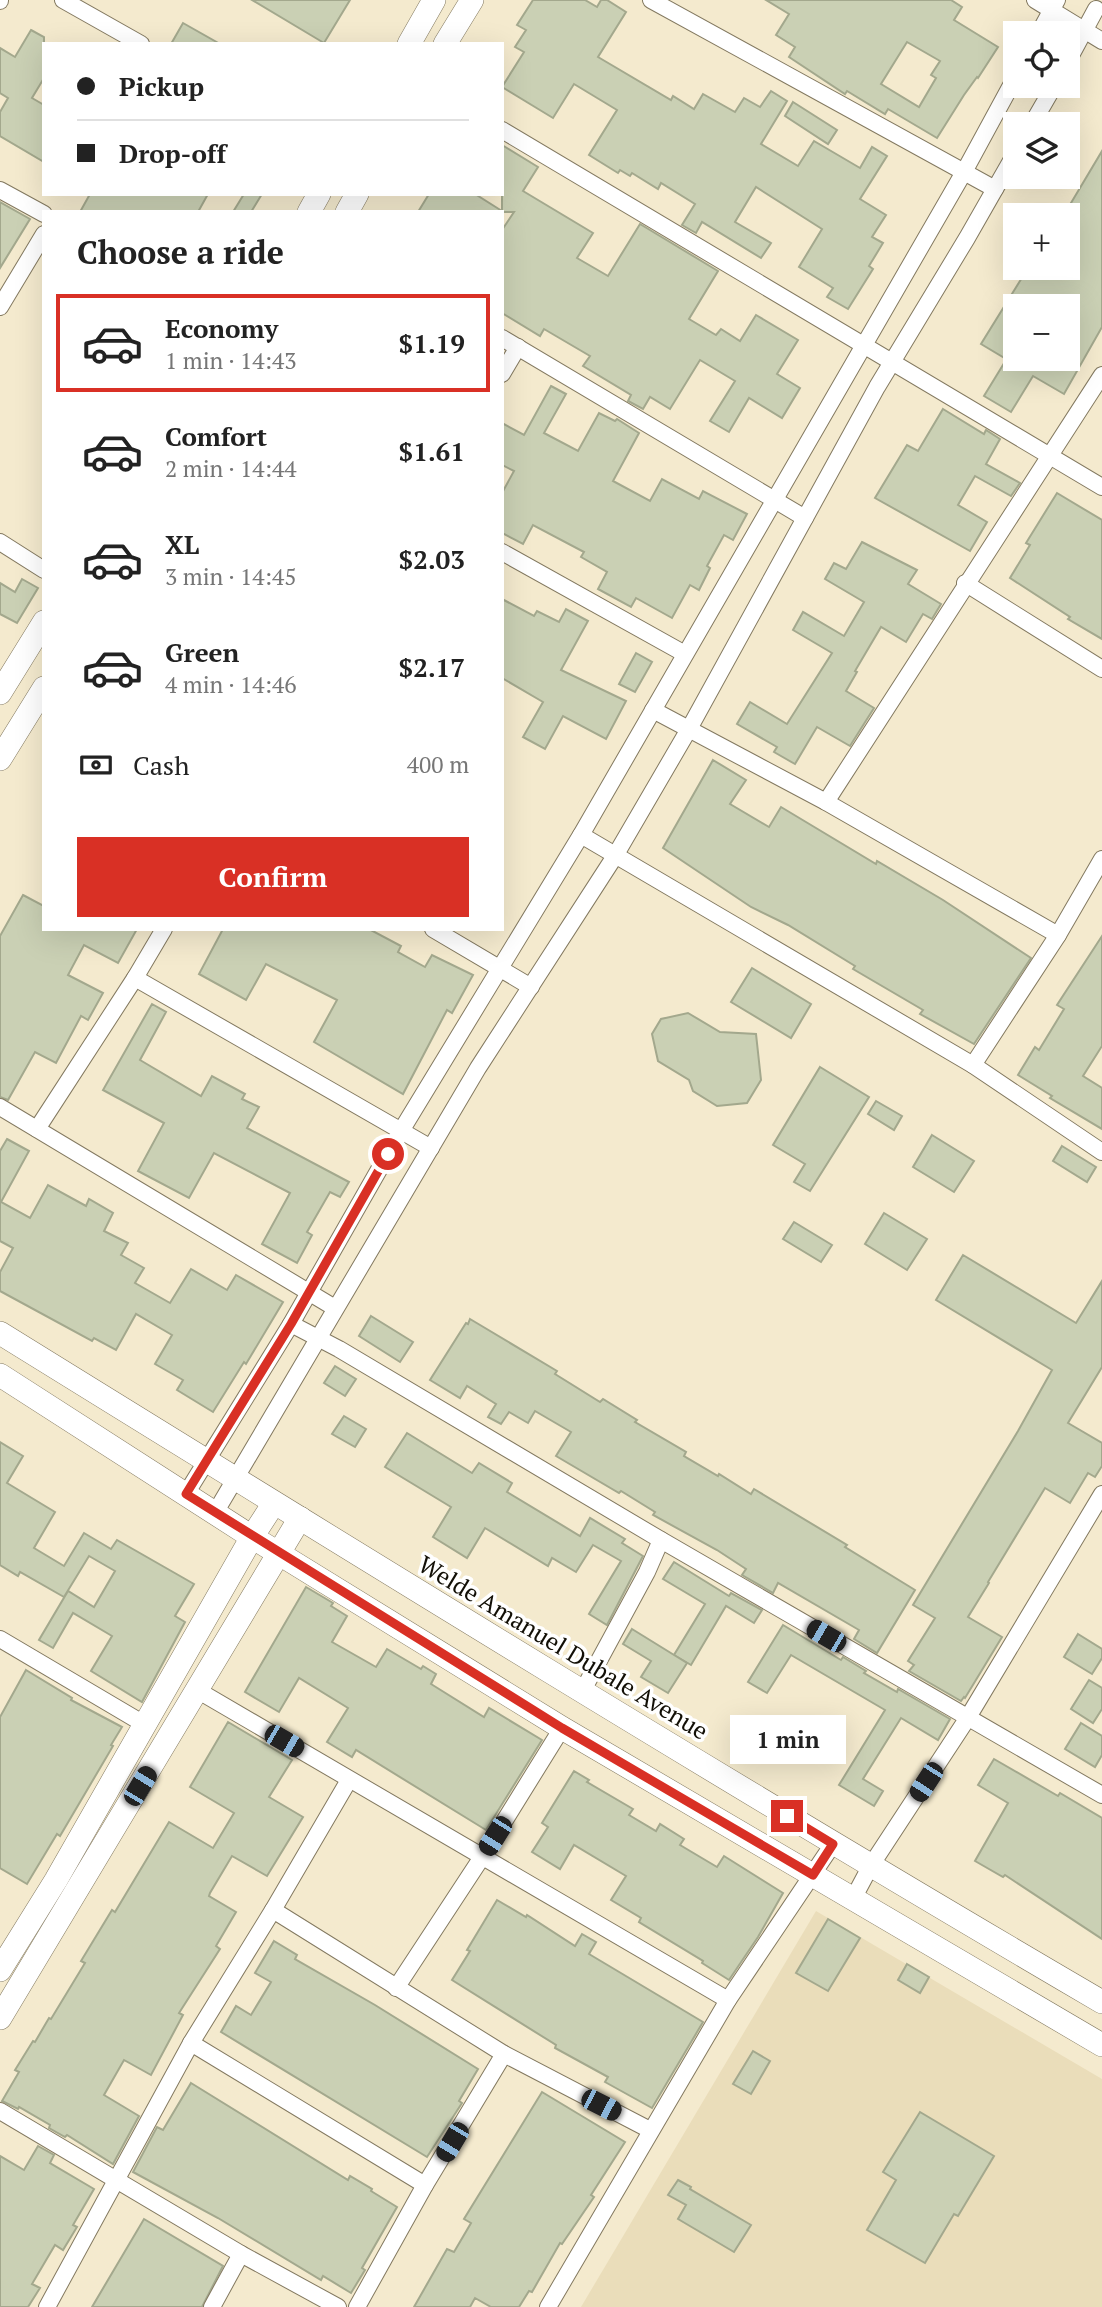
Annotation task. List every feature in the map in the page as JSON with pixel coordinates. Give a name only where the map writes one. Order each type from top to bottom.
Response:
[{"type":"main road","points":[[410,42],[434,0]]},
{"type":"main road","points":[[446,42],[472,0]]},
{"type":"main road","points":[[0,693],[42,625]]},
{"type":"main road","points":[[0,759],[42,691]]},
{"type":"main road","name":"Welde Amanuel Dubale Avenue","points":[[0,1333],[870,1867],[1102,2002]]},
{"type":"main road","points":[[0,1375],[252,1537],[562,1728],[1102,2045]]},
{"type":"main road","points":[[0,1970],[56,1880],[274,1503]]},
{"type":"main road","points":[[0,2018],[300,1518]]},
{"type":"street","points":[[63,0],[137,42]]},
{"type":"street","points":[[651,0],[995,189]]},
{"type":"street","points":[[1035,0],[1054,5],[1102,41]]},
{"type":"street","points":[[1080,38],[1099,11],[1081,0]]},
{"type":"street","points":[[1045,21],[1054,5]]},
{"type":"street","points":[[186,1494],[291,1324],[401,1131],[581,835],[1004,98]]},
{"type":"street","points":[[504,131],[1102,487]]},
{"type":"street","points":[[215,1513],[478,1068],[615,856],[689,729],[893,362],[1003,175]]},
{"type":"street","points":[[0,190],[42,213]]},
{"type":"street","points":[[0,307],[42,237]]},
{"type":"street","points":[[504,339],[805,517]]},
{"type":"street","points":[[504,371],[518,347]]},
{"type":"street","points":[[826,802],[965,583],[1102,375]]},
{"type":"street","points":[[0,542],[42,569]]},
{"type":"street","points":[[504,553],[685,654]]},
{"type":"street","points":[[965,583],[1102,669]]},
{"type":"street","points":[[653,710],[826,802],[1058,935]]},
{"type":"street","points":[[581,835],[973,1065],[1102,1152]]},
{"type":"street","points":[[973,1065],[1058,935],[1102,859]]},
{"type":"street","points":[[37,1129],[163,931]]},
{"type":"street","points":[[436,931],[531,987]]},
{"type":"street","points":[[135,978],[430,1148]]},
{"type":"street","points":[[0,1107],[335,1308]]},
{"type":"street","points":[[291,1324],[1102,1795]]},
{"type":"street","points":[[853,1899],[870,1867],[967,1719],[1102,1494]]},
{"type":"street","points":[[582,1692],[647,1572],[661,1540]]},
{"type":"street","points":[[0,1639],[144,1724]]},
{"type":"street","points":[[197,1690],[728,2000]]},
{"type":"street","points":[[396,1988],[562,1728]]},
{"type":"street","points":[[47,2307],[191,2043],[349,1780]]},
{"type":"street","points":[[548,2307],[728,2000],[833,1844]]},
{"type":"street","points":[[273,1910],[504,2054],[650,2130]]},
{"type":"street","points":[[191,2043],[425,2185]]},
{"type":"street","points":[[357,2307],[425,2185],[504,2054]]},
{"type":"street","points":[[0,2111],[240,2254],[338,2307]]},
{"type":"street","points":[[212,2307],[240,2254]]},
{"type":"shaded area","points":[[816,1911],[1102,2079],[1102,2307],[581,2307]]},
{"type":"building","points":[[252,0],[350,0],[322,42]]},
{"type":"building","points":[[533,0],[585,0],[597,7],[601,0],[607,0],[626,12],[598,57],[671,100],[673,96],[694,109],[703,94],[735,112],[744,98],[760,107],[771,91],[787,101],[761,144],[798,166],[814,141],[860,168],[872,147],[887,156],[860,199],[886,215],[872,237],[883,243],[869,266],[873,269],[848,309],[827,297],[833,288],[799,267],[822,229],[756,187],[735,222],[771,243],[761,258],[702,222],[696,233],[682,225],[695,204],[661,183],[658,189],[632,173],[630,176],[620,170],[618,173],[589,155],[617,110],[574,84],[553,118],[504,88],[504,84],[524,52],[515,47],[526,30],[517,25]]},
{"type":"building","points":[[766,0],[951,0],[962,7],[954,20],[998,47],[937,138],[888,109],[885,114],[847,91],[845,94],[789,57],[795,47],[776,35],[789,14]],"holes":[[[907,42],[940,61],[931,75],[936,78],[919,107],[881,84]]]},
{"type":"building","points":[[183,23],[216,42],[172,42]]},
{"type":"building","points":[[31,30],[44,37],[42,81],[32,98],[42,104],[42,161],[0,136],[0,112],[8,98],[0,93],[0,48],[15,57]]},
{"type":"building","points":[[793,102],[837,130],[828,144],[785,116]]},
{"type":"building","points":[[504,146],[538,167],[523,191],[593,233],[577,258],[608,276],[640,224],[718,271],[689,319],[716,335],[721,329],[740,341],[756,315],[798,340],[777,374],[800,388],[782,418],[749,398],[729,432],[710,421],[735,381],[700,360],[670,409],[650,397],[643,409],[628,401],[631,395],[583,366],[590,356],[544,329],[540,336],[504,314],[504,227],[514,212],[502,210]]},
{"type":"building","points":[[1102,151],[1102,327],[1080,366],[1080,294],[1012,294],[1021,280],[1080,280],[1080,203],[1071,203]]},
{"type":"building","points":[[89,196],[207,196],[199,210],[81,210]]},
{"type":"building","points":[[243,196],[261,196],[252,210],[234,210]]},
{"type":"building","points":[[428,196],[478,196],[500,210],[419,210]]},
{"type":"building","points":[[0,202],[30,219],[0,268]]},
{"type":"building","points":[[1003,308],[1003,357],[981,344]]},
{"type":"building","points":[[1003,365],[1003,371],[1077,371],[1064,394],[1033,376],[1011,412],[984,396]]},
{"type":"building","points":[[551,386],[566,394],[544,433],[578,451],[599,413],[615,421],[617,419],[639,433],[613,481],[650,501],[662,479],[699,499],[703,491],[747,514],[733,540],[724,535],[707,566],[710,568],[699,590],[690,585],[672,618],[636,598],[631,607],[598,589],[607,572],[581,557],[584,552],[533,525],[523,544],[504,534],[504,489],[514,471],[504,466],[504,424],[524,435]]},
{"type":"building","points":[[943,409],[984,434],[986,430],[1000,439],[986,464],[1020,483],[1011,496],[975,476],[958,505],[987,522],[970,551],[875,498],[907,445],[918,451]]},
{"type":"building","points":[[1057,493],[1102,520],[1102,639],[1068,619],[1070,617],[1010,578],[1030,545],[1026,543]]},
{"type":"building","points":[[862,542],[917,570],[908,584],[941,604],[932,619],[923,614],[906,642],[881,627],[846,691],[874,708],[850,746],[817,727],[795,764],[774,752],[777,747],[737,724],[750,702],[787,724],[832,653],[793,630],[803,612],[844,636],[864,602],[825,579],[834,563],[846,569]]},
{"type":"building","points":[[22,579],[38,588],[17,623],[0,614],[0,583],[15,592]]},
{"type":"building","points":[[504,600],[534,616],[537,611],[559,622],[566,609],[588,621],[561,670],[626,701],[606,739],[563,716],[545,749],[523,737],[543,702],[504,679]]},
{"type":"building","points":[[636,653],[652,662],[635,692],[619,684]]},
{"type":"building","points":[[713,760],[746,780],[730,804],[769,827],[781,807],[876,864],[877,861],[943,900],[1031,958],[974,1044],[920,1014],[923,1010],[853,969],[855,966],[788,925],[751,907],[663,848]]},
{"type":"building","points":[[23,895],[42,905],[42,931],[136,931],[118,963],[84,945],[68,975],[103,993],[88,1020],[81,1016],[56,1063],[35,1052],[8,1100],[0,1097],[0,936]]},
{"type":"building","points":[[222,931],[373,931],[401,946],[398,952],[425,967],[432,955],[473,975],[452,1013],[447,1010],[403,1094],[314,1042],[337,1000],[266,964],[246,1000],[199,974]]},
{"type":"building","points":[[1102,936],[1102,1046],[1083,1076],[1102,1088],[1102,1129],[1018,1075],[1035,1047],[1039,1050],[1064,1009],[1057,1005]]},
{"type":"building","points":[[752,968],[811,1004],[791,1038],[731,1002]]},
{"type":"building","points":[[152,1004],[166,1012],[140,1060],[201,1096],[212,1076],[245,1094],[242,1099],[259,1107],[247,1128],[349,1182],[340,1197],[330,1192],[307,1232],[312,1235],[297,1263],[262,1244],[290,1193],[214,1153],[189,1198],[138,1171],[164,1123],[103,1090]]},
{"type":"building","points":[[688,1013],[720,1032],[756,1034],[761,1080],[747,1103],[717,1106],[693,1091],[689,1080],[658,1061],[652,1034],[661,1019]]},
{"type":"building","points":[[820,1067],[869,1097],[810,1191],[794,1182],[805,1164],[773,1145]]},
{"type":"building","points":[[876,1101],[902,1116],[894,1130],[868,1114]]},
{"type":"building","points":[[932,1135],[974,1161],[954,1192],[913,1167]]},
{"type":"building","points":[[7,1139],[29,1151],[1,1202],[30,1218],[48,1185],[86,1206],[89,1199],[113,1213],[104,1231],[128,1243],[121,1255],[144,1268],[135,1283],[170,1303],[191,1269],[227,1290],[236,1275],[283,1302],[213,1412],[177,1390],[183,1380],[155,1364],[172,1335],[136,1314],[116,1350],[94,1338],[92,1341],[0,1291],[0,1272],[13,1248],[0,1241],[0,1151]]},
{"type":"building","points":[[1062,1146],[1096,1167],[1087,1182],[1053,1161]]},
{"type":"building","points":[[884,1213],[927,1239],[907,1270],[865,1244]]},
{"type":"building","points":[[794,1222],[832,1245],[821,1262],[783,1239]]},
{"type":"building","points":[[963,1255],[1076,1323],[1102,1281],[1102,1367],[1068,1423],[1102,1443],[1102,1466],[1095,1477],[1088,1473],[1070,1503],[1045,1488],[988,1582],[968,1617],[1002,1637],[961,1701],[909,1671],[914,1665],[908,1661],[935,1618],[913,1605],[1052,1370],[936,1300]]},
{"type":"building","points":[[371,1316],[413,1342],[400,1362],[359,1336]]},
{"type":"building","points":[[470,1319],[557,1371],[555,1374],[600,1402],[603,1399],[637,1420],[635,1422],[686,1452],[684,1456],[751,1494],[754,1489],[915,1590],[877,1653],[854,1639],[859,1630],[778,1583],[773,1593],[742,1575],[746,1569],[717,1550],[653,1515],[655,1512],[621,1491],[619,1493],[556,1456],[571,1432],[535,1411],[528,1423],[509,1412],[501,1424],[488,1417],[496,1404],[467,1386],[460,1398],[430,1380]]},
{"type":"building","points":[[335,1366],[356,1379],[345,1396],[324,1383]]},
{"type":"building","points":[[344,1416],[366,1429],[355,1447],[332,1434]]},
{"type":"building","points":[[407,1433],[472,1473],[479,1463],[512,1483],[507,1492],[580,1536],[590,1518],[625,1539],[622,1543],[643,1556],[607,1625],[589,1614],[621,1561],[593,1545],[576,1572],[552,1558],[548,1566],[485,1528],[467,1558],[433,1537],[451,1507],[385,1467]]},
{"type":"building","points":[[0,1442],[23,1456],[7,1483],[55,1512],[34,1548],[64,1566],[84,1533],[111,1549],[117,1540],[194,1584],[175,1616],[185,1622],[142,1702],[91,1671],[112,1636],[73,1613],[53,1648],[39,1640],[68,1591],[94,1607],[115,1571],[89,1556],[64,1597],[20,1572],[18,1576],[0,1565]]},
{"type":"building","points":[[674,1562],[729,1596],[731,1593],[762,1610],[754,1623],[726,1606],[691,1665],[674,1655],[705,1604],[663,1579]]},
{"type":"building","points":[[306,1587],[333,1603],[331,1606],[347,1616],[332,1642],[376,1667],[387,1649],[421,1669],[423,1666],[436,1674],[431,1684],[484,1717],[489,1708],[542,1740],[486,1830],[356,1750],[352,1757],[327,1742],[348,1708],[299,1678],[279,1712],[245,1692]]},
{"type":"building","points":[[783,1625],[841,1660],[843,1657],[897,1692],[898,1689],[950,1719],[938,1740],[901,1718],[863,1779],[883,1791],[874,1806],[839,1785],[885,1710],[791,1655],[767,1693],[748,1682]]},
{"type":"building","points":[[632,1629],[687,1663],[668,1693],[641,1677],[651,1661],[623,1644]]},
{"type":"building","points":[[1078,1634],[1102,1649],[1102,1658],[1092,1674],[1064,1657]]},
{"type":"building","points":[[26,1670],[72,1698],[71,1700],[122,1727],[60,1836],[57,1834],[27,1884],[0,1868],[0,1717]]},
{"type":"building","points":[[1089,1680],[1102,1688],[1102,1709],[1093,1723],[1071,1709]]},
{"type":"building","points":[[228,1722],[292,1760],[269,1797],[303,1817],[267,1876],[232,1856],[210,1893],[209,1896],[236,1912],[216,1946],[220,1949],[179,2013],[183,2015],[151,2075],[124,2060],[104,2095],[139,2116],[113,2164],[67,2135],[65,2137],[49,2128],[50,2125],[19,2107],[18,2109],[2,2101],[19,2072],[15,2070],[49,2018],[51,2019],[85,1963],[81,1961],[112,1910],[115,1912],[169,1822],[213,1848],[234,1813],[190,1787]]},
{"type":"building","points":[[1081,1723],[1102,1736],[1102,1755],[1095,1767],[1065,1749]]},
{"type":"building","points":[[994,1759],[1102,1818],[1102,1939],[1005,1875],[1003,1877],[975,1861],[1008,1803],[978,1785]]},
{"type":"building","points":[[574,1771],[589,1780],[587,1782],[633,1809],[629,1815],[656,1831],[660,1824],[684,1839],[680,1845],[717,1867],[724,1856],[783,1893],[729,1980],[639,1922],[641,1918],[611,1900],[626,1876],[574,1845],[560,1869],[532,1852],[548,1827],[542,1823]]},
{"type":"building","points":[[497,1900],[526,1917],[527,1915],[575,1946],[582,1934],[596,1942],[589,1954],[703,2022],[652,2108],[605,2082],[608,2077],[555,2048],[556,2045],[452,1980]]},
{"type":"building","points":[[828,1919],[860,1938],[828,1991],[796,1973]]},
{"type":"building","points":[[274,1941],[297,1955],[295,1959],[478,2069],[459,2101],[462,2103],[427,2157],[221,2032],[236,2006],[251,2015],[271,1982],[255,1973]]},
{"type":"building","points":[[907,1964],[929,1977],[920,1993],[898,1980]]},
{"type":"building","points":[[753,2051],[770,2061],[751,2094],[733,2084]]},
{"type":"building","points":[[191,2083],[348,2180],[350,2176],[372,2189],[371,2191],[397,2207],[351,2293],[323,2276],[321,2280],[218,2218],[133,2172],[157,2127],[163,2130]]},
{"type":"building","points":[[542,2092],[625,2142],[591,2195],[594,2197],[562,2244],[560,2243],[532,2292],[529,2291],[519,2307],[491,2307],[475,2298],[470,2307],[414,2307],[447,2249],[454,2252],[471,2223],[464,2219]]},
{"type":"building","points":[[920,2112],[994,2156],[958,2216],[954,2214],[925,2263],[867,2230],[896,2180],[883,2172]]},
{"type":"building","points":[[38,2146],[54,2155],[50,2163],[94,2189],[73,2225],[77,2227],[63,2250],[55,2245],[32,2284],[40,2288],[28,2307],[0,2307],[0,2156],[24,2170]]},
{"type":"building","points":[[678,2180],[751,2225],[734,2252],[678,2219],[686,2205],[668,2195]]},
{"type":"building","points":[[144,2219],[223,2266],[202,2307],[92,2307]]},
{"type":"route","points":[[388,1154],[291,1324],[186,1494],[562,1728],[813,1875],[833,1844],[787,1816]]}]
